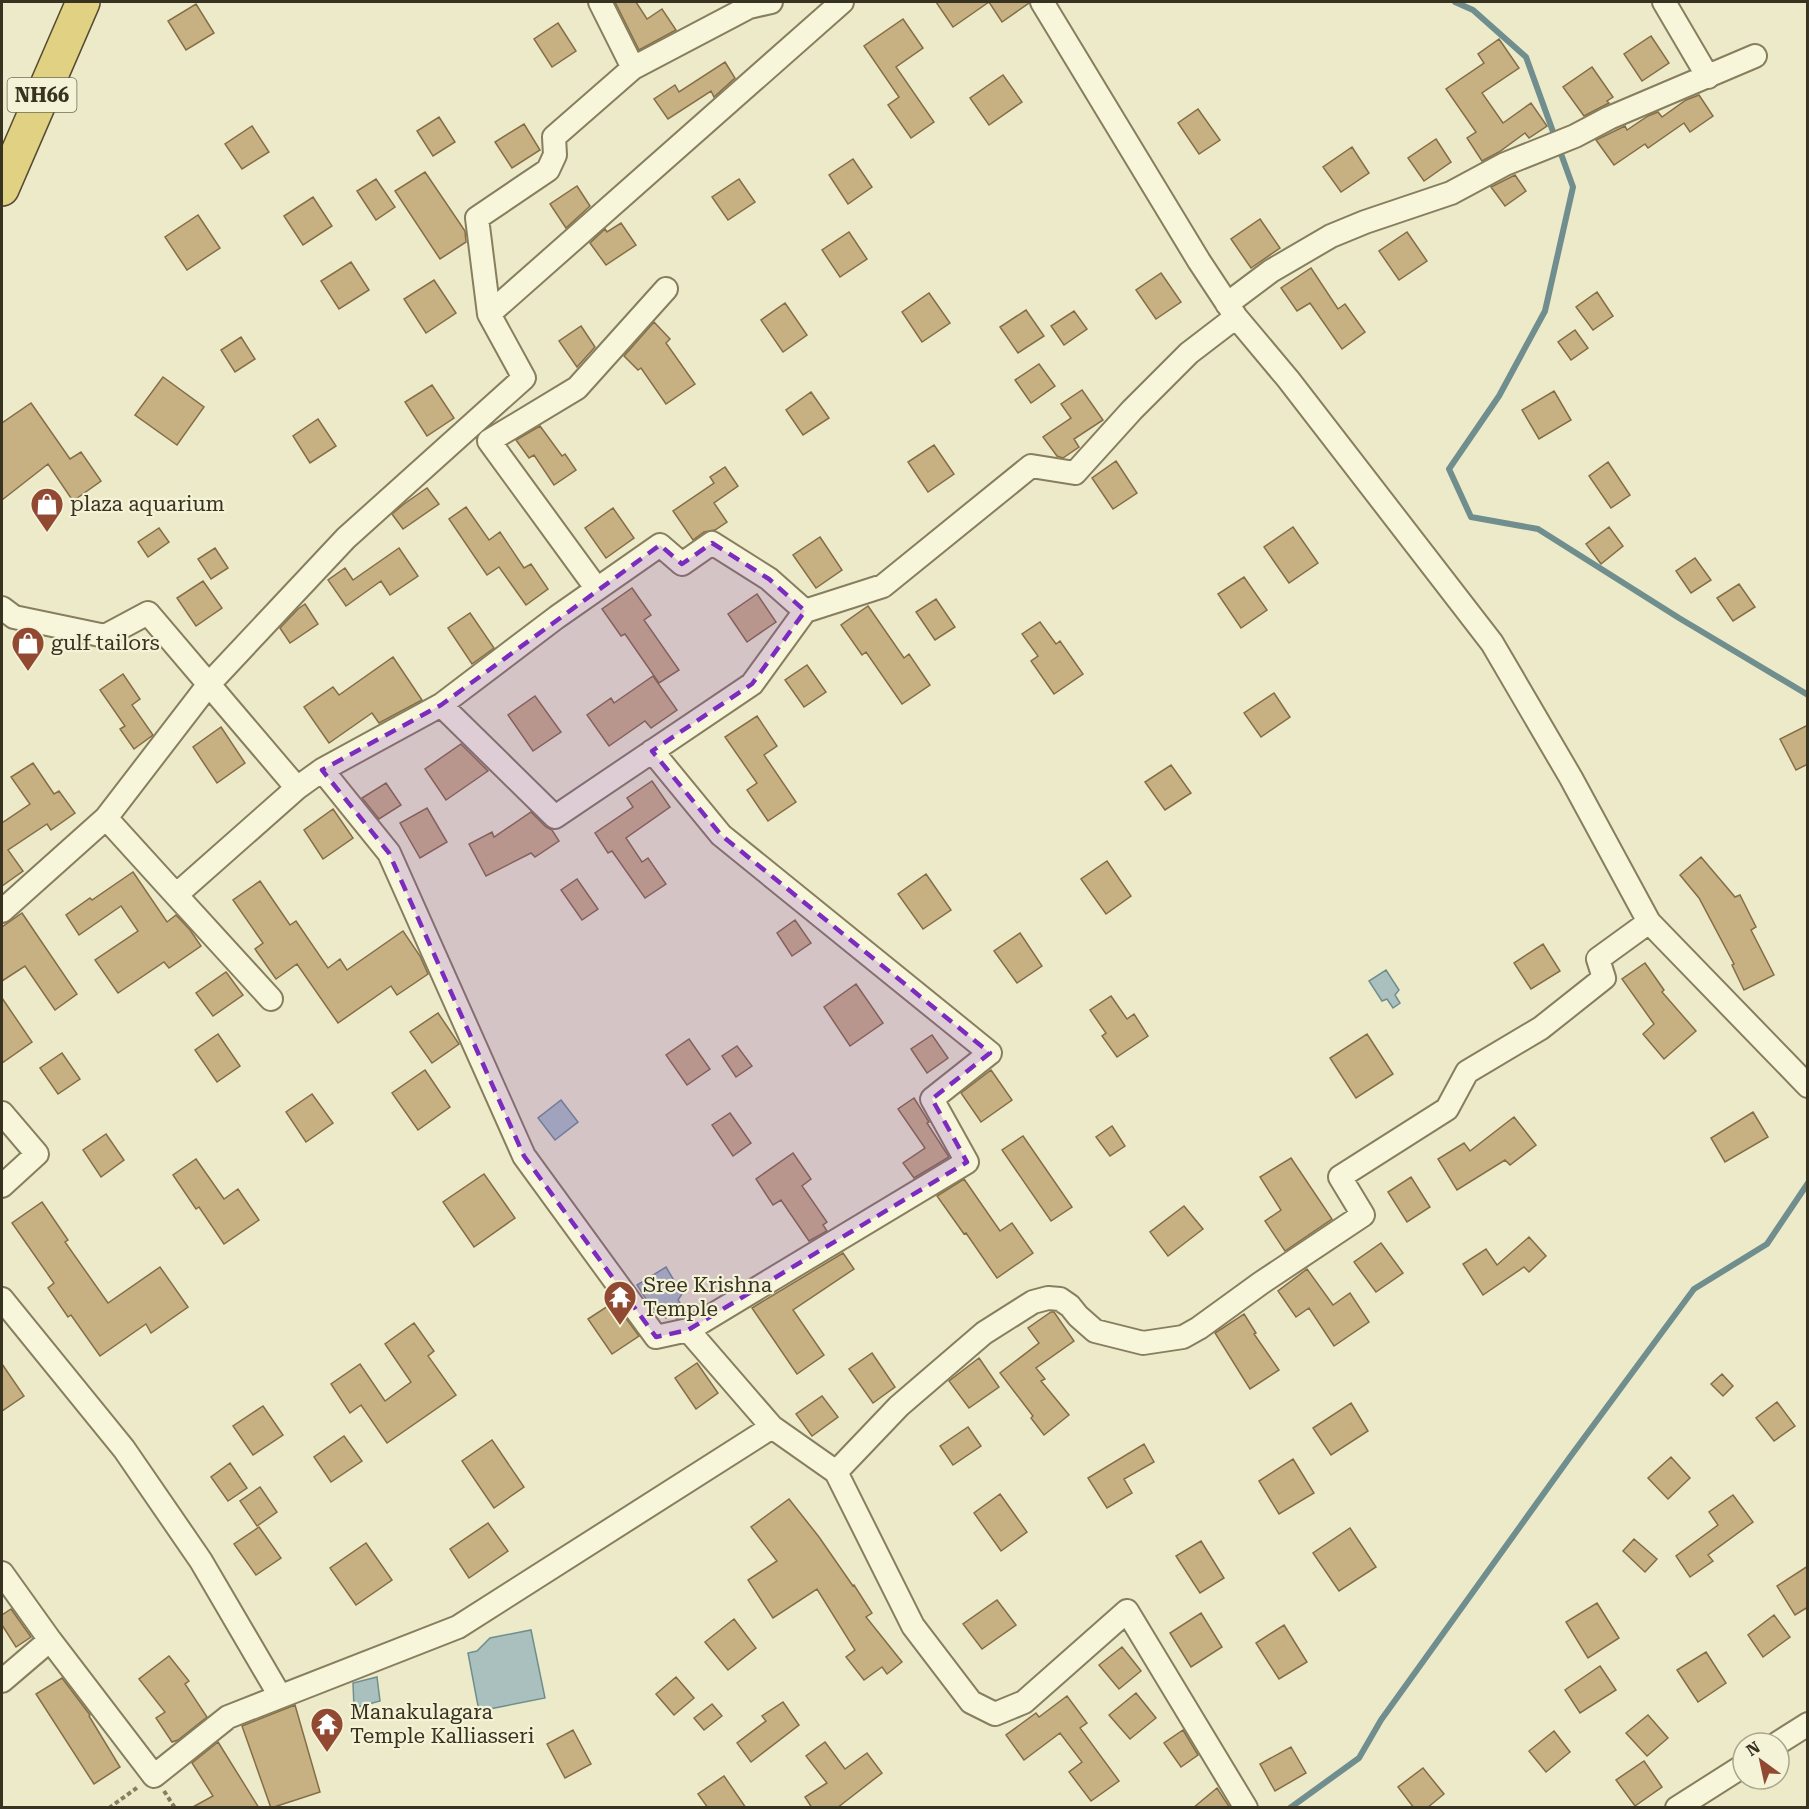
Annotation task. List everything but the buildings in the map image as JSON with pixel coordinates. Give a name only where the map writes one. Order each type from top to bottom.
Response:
[{"type":"highway","name":"NH66","points":[[2,189],[83,2]]},
{"type":"street","points":[[600,2],[633,68]]},
{"type":"street","points":[[2,910],[106,819],[208,684],[346,538],[524,378],[489,314],[477,218],[548,170],[555,155],[554,137],[633,68],[749,7],[771,2]]},
{"type":"street","points":[[489,314],[842,2]]},
{"type":"street","points":[[1042,2],[1232,311],[1288,379],[1492,643],[1571,778],[1649,922],[1808,1086]]},
{"type":"street","points":[[1665,2],[1708,77]]},
{"type":"street","points":[[441,705],[555,817],[752,684],[805,611],[883,586],[1031,466],[1075,473],[1132,411],[1271,271],[1331,236],[1451,193],[1505,164],[1575,136],[1609,118],[1755,56]]},
{"type":"street","points":[[597,589],[489,441],[577,388],[666,289]]},
{"type":"street","points":[[176,895],[297,788],[322,770],[441,705],[660,545],[682,564],[712,543],[769,579],[805,611]]},
{"type":"street","points":[[2,608],[14,617],[105,636],[148,613],[297,788]]},
{"type":"street","points":[[322,770],[389,853],[524,1156],[656,1337],[688,1330],[967,1162],[932,1099],[990,1053],[721,835],[652,751]]},
{"type":"street","points":[[106,819],[271,999]]},
{"type":"street","points":[[836,1472],[899,1406],[984,1333],[1033,1302],[1048,1298],[1060,1299],[1095,1331],[1143,1343],[1183,1337],[1199,1328],[1261,1283],[1363,1215],[1340,1177],[1448,1109],[1467,1072],[1541,1028],[1604,978],[1598,958],[1649,922]]},
{"type":"street","points":[[2,1113],[37,1154],[2,1186]]},
{"type":"street","points":[[2,1299],[124,1449],[201,1561],[280,1696]]},
{"type":"street","points":[[688,1330],[771,1427],[836,1472],[913,1626],[971,1702],[994,1714],[1024,1702],[1127,1611],[1246,1808]]},
{"type":"street","points":[[2,1573],[154,1776],[228,1717],[458,1627],[771,1427]]},
{"type":"street","points":[[2,1681],[50,1640]]},
{"type":"street","points":[[1791,1735],[1808,1724]]},
{"type":"street","points":[[1677,1808],[1731,1774]]},
{"type":"path","points":[[109,1808],[154,1776]]},
{"type":"highlighted area","points":[[712,543],[769,579],[805,611],[752,684],[652,751],[721,835],[990,1053],[932,1099],[967,1162],[688,1330],[656,1337],[524,1156],[389,853],[322,770],[441,705],[660,545],[682,564]]},
{"type":"water","points":[[1386,970],[1399,990],[1395,995],[1400,1003],[1393,1008],[1387,999],[1382,1001],[1369,981]]},
{"type":"water","points":[[561,1100],[578,1122],[555,1140],[538,1118]]},
{"type":"water","points":[[666,1267],[682,1294],[678,1300],[688,1314],[679,1320],[671,1314],[666,1318],[651,1307],[637,1285]]},
{"type":"water","points":[[531,1630],[545,1698],[479,1711],[468,1653],[477,1651],[490,1638]]},
{"type":"water","points":[[377,1677],[380,1701],[354,1708],[353,1683]]},
{"type":"waterway","points":[[1455,2],[1473,10],[1526,57],[1573,187],[1545,311],[1499,396],[1449,469],[1471,517],[1538,529],[1679,618],[1808,695]]},
{"type":"waterway","points":[[1290,1808],[1359,1758],[1381,1720],[1694,1289],[1767,1244],[1808,1183]]},
{"type":"place","name":"plaza aquarium","points":[[47,533]]},
{"type":"place","name":"gulf tailors","points":[[28,672]]},
{"type":"place","name":"Sree Krishna Temple","points":[[620,1326]]},
{"type":"place","name":"Manakulagara Temple Kalliasseri","points":[[327,1753]]}]
